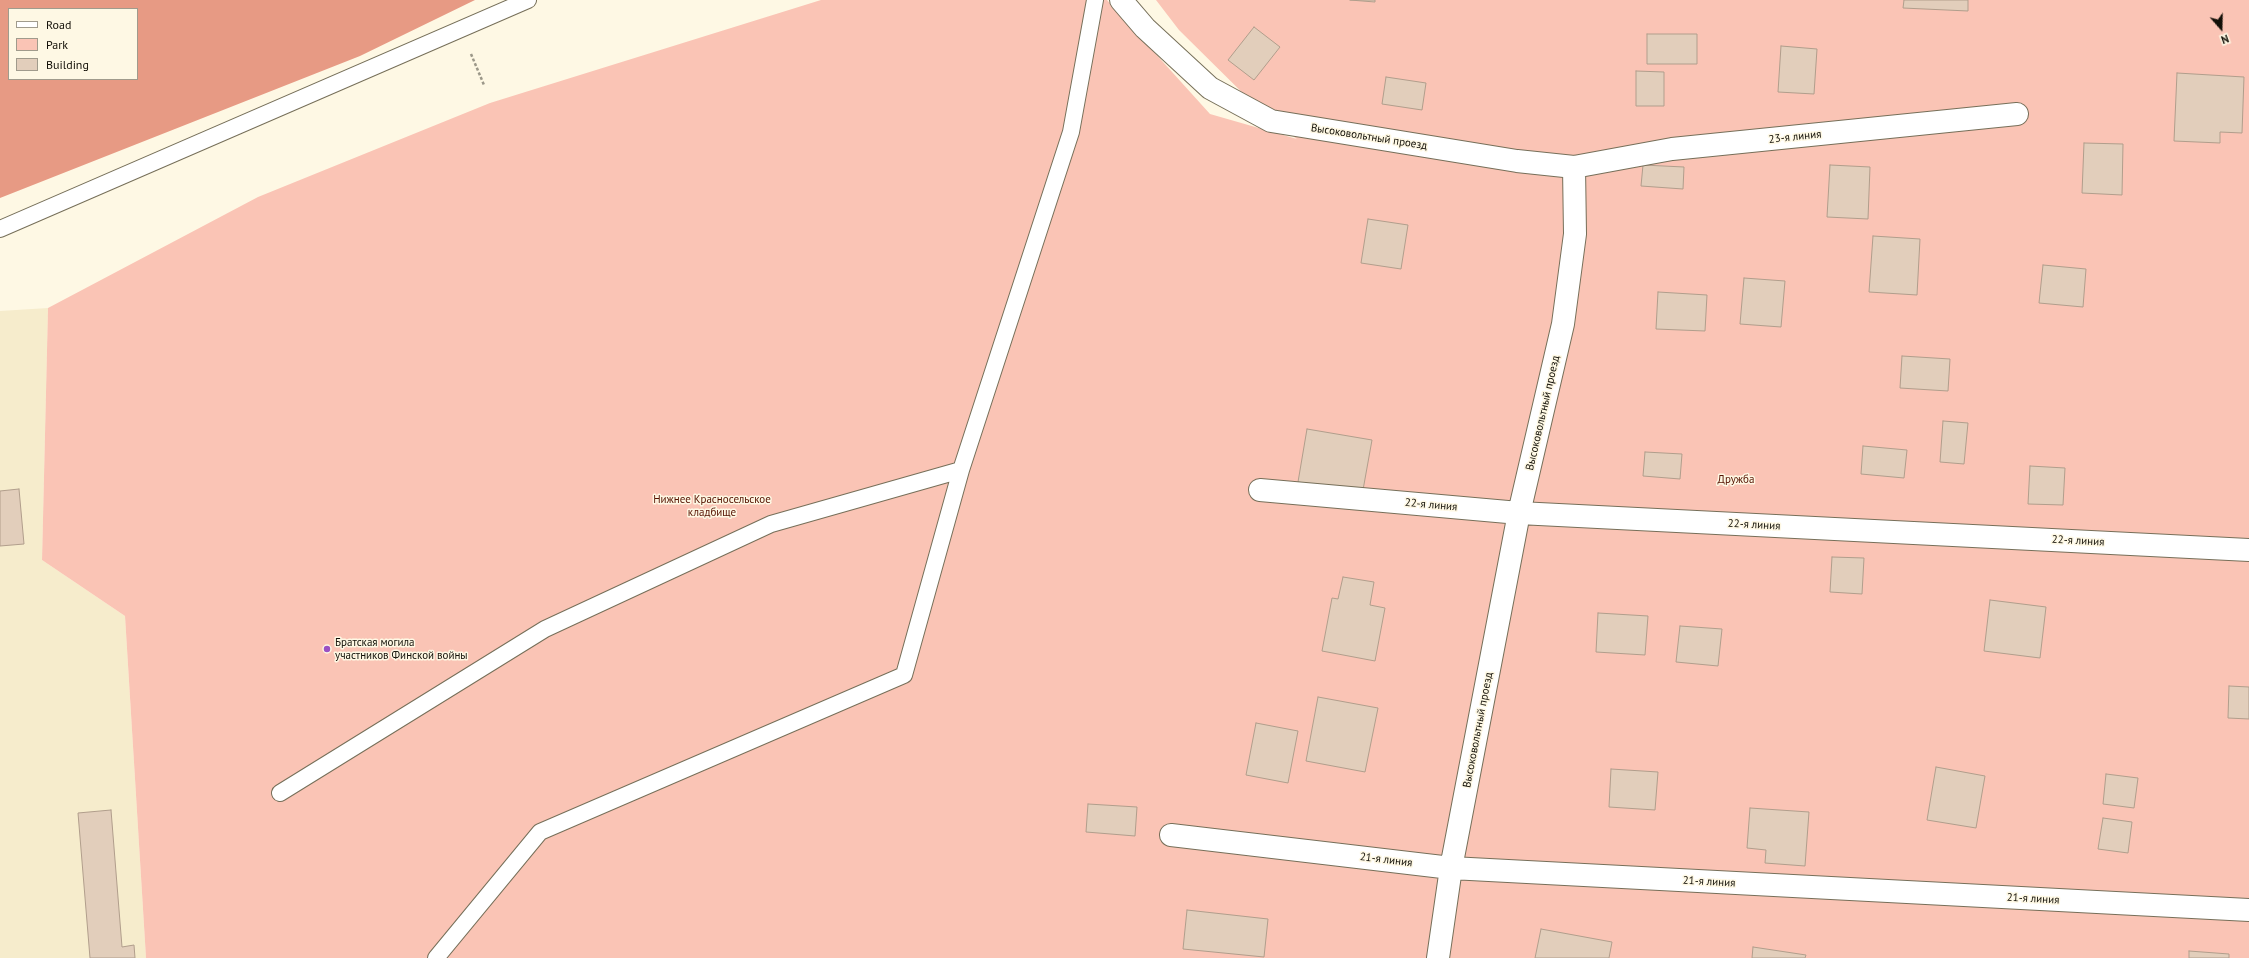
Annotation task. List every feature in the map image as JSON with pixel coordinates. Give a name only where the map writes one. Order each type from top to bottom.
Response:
[{"type":"street","name":"Высоковольтный проезд","points":[[1121,0],[1146,28],[1210,88],[1271,121],[1517,161],[1574,167],[1575,234],[1563,324],[1519,513],[1451,868],[1438,958]]},
{"type":"street","name":"23-я линия","points":[[1574,167],[1672,150],[2017,114]]},
{"type":"street","name":"22-я линия","points":[[1260,490],[1519,513],[2249,550]]},
{"type":"street","name":"21-я линия","points":[[1171,835],[1451,868],[2249,910]]},
{"type":"lane","points":[[0,229],[528,0]]},
{"type":"lane","points":[[436,958],[540,832],[904,675],[961,470],[1071,132],[1094,0]]},
{"type":"lane","points":[[280,793],[545,629],[771,524],[961,470]]},
{"type":"path","points":[[461,30],[484,85]]},
{"type":"shaded area","points":[[0,0],[475,0],[360,56],[0,198]]},
{"type":"shaded area","points":[[48,308],[42,560],[125,616],[146,958],[0,958],[0,311]]},
{"type":"green space","points":[[821,0],[1107,0],[1210,114],[1297,139],[1271,121],[1179,30],[1156,0],[2249,0],[2249,958],[146,958],[125,616],[42,560],[48,308],[258,197],[490,103]]},
{"type":"building","points":[[1350,0],[1375,0],[1375,2]]},
{"type":"building","points":[[1904,0],[1968,0],[1968,11],[1903,8]]},
{"type":"building","points":[[1254,27],[1280,47],[1254,80],[1228,60]]},
{"type":"building","points":[[1647,34],[1697,34],[1697,64],[1647,64]]},
{"type":"building","points":[[1781,46],[1817,49],[1814,94],[1778,92]]},
{"type":"building","points":[[1636,71],[1664,72],[1664,106],[1636,106]]},
{"type":"building","points":[[2177,73],[2244,77],[2242,133],[2220,132],[2220,143],[2174,141]]},
{"type":"building","points":[[1386,77],[1426,83],[1422,110],[1382,104]]},
{"type":"building","points":[[2084,143],[2123,144],[2122,195],[2082,193]]},
{"type":"building","points":[[1643,165],[1684,167],[1683,189],[1641,186]]},
{"type":"building","points":[[1830,165],[1870,167],[1868,219],[1827,217]]},
{"type":"building","points":[[1368,219],[1408,225],[1401,269],[1361,263]]},
{"type":"building","points":[[1873,236],[1920,239],[1917,295],[1869,292]]},
{"type":"building","points":[[2043,265],[2086,269],[2083,307],[2039,303]]},
{"type":"building","points":[[1744,278],[1785,281],[1781,327],[1740,324]]},
{"type":"building","points":[[1658,292],[1707,295],[1705,331],[1656,329]]},
{"type":"building","points":[[1902,356],[1950,359],[1948,391],[1900,388]]},
{"type":"building","points":[[1943,421],[1968,423],[1964,464],[1940,462]]},
{"type":"building","points":[[1307,429],[1372,440],[1363,490],[1346,490],[1298,482]]},
{"type":"building","points":[[1863,446],[1907,450],[1904,478],[1861,474]]},
{"type":"building","points":[[1645,452],[1682,454],[1680,479],[1643,476]]},
{"type":"building","points":[[2030,466],[2065,468],[2063,505],[2028,504]]},
{"type":"building","points":[[19,489],[24,544],[0,546],[0,491]]},
{"type":"building","points":[[1832,557],[1864,558],[1862,594],[1830,592]]},
{"type":"building","points":[[1343,577],[1374,582],[1370,605],[1385,608],[1375,661],[1322,651],[1332,598],[1338,599]]},
{"type":"building","points":[[1990,600],[2046,607],[2040,658],[1984,651]]},
{"type":"building","points":[[1598,613],[1648,616],[1645,655],[1596,652]]},
{"type":"building","points":[[1680,626],[1722,629],[1718,666],[1676,662]]},
{"type":"building","points":[[2229,686],[2249,687],[2249,719],[2228,718]]},
{"type":"building","points":[[1318,697],[1378,708],[1365,772],[1306,761]]},
{"type":"building","points":[[1256,723],[1298,731],[1288,783],[1246,775]]},
{"type":"building","points":[[1936,767],[1985,776],[1976,828],[1927,820]]},
{"type":"building","points":[[1611,769],[1658,772],[1655,810],[1609,807]]},
{"type":"building","points":[[2106,774],[2138,778],[2134,808],[2103,804]]},
{"type":"building","points":[[1088,804],[1137,807],[1135,836],[1086,832]]},
{"type":"building","points":[[1750,808],[1809,812],[1805,866],[1765,863],[1766,850],[1747,848]]},
{"type":"building","points":[[111,810],[122,947],[134,945],[135,958],[90,958],[78,813]]},
{"type":"building","points":[[2103,818],[2132,822],[2128,853],[2098,849]]},
{"type":"building","points":[[1187,910],[1268,919],[1264,957],[1183,949]]},
{"type":"building","points":[[1541,929],[1612,942],[1609,958],[1535,958]]},
{"type":"building","points":[[1753,947],[1806,955],[1805,958],[1752,958]]},
{"type":"building","points":[[2189,951],[2229,954],[2229,958],[2189,958]]},
{"type":"place","name":"Братская могила участников Финской войны","points":[[327,649]]},
{"type":"park label","name":"Дружба","points":[[1736,480]]},
{"type":"park label","name":"Нижнее Красносельское кладбище","points":[[712,506]]}]
